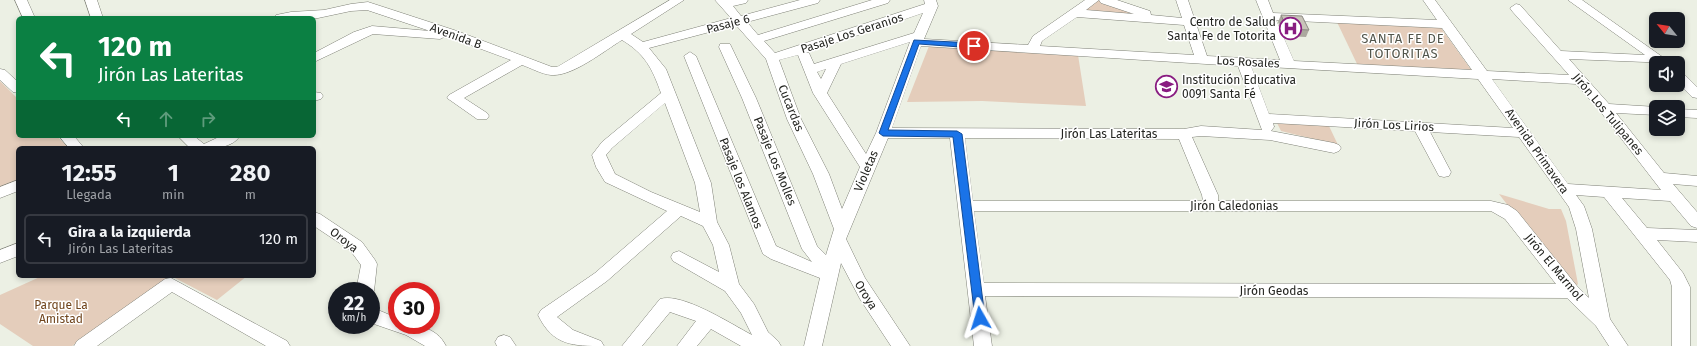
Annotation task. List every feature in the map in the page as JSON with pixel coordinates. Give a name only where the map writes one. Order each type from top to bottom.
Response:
[{"type":"street","points":[[21,0],[28,16]]},
{"type":"street","points":[[91,0],[96,16]]},
{"type":"street","name":"Avenida B","points":[[288,16],[297,14],[322,14],[359,6],[368,6],[446,32],[550,70],[561,71],[678,0]]},
{"type":"street","points":[[722,2],[742,0]]},
{"type":"street","name":"Pasaje 6","points":[[641,46],[814,0]]},
{"type":"street","points":[[757,39],[884,0]]},
{"type":"street","points":[[1032,49],[1037,39],[1093,0]]},
{"type":"street","points":[[1105,0],[1164,20]]},
{"type":"street","points":[[1182,0],[1202,60]]},
{"type":"street","points":[[1262,0],[1289,65]]},
{"type":"street","name":"Avenida Primavera","points":[[1429,0],[1576,206],[1584,229],[1602,321]]},
{"type":"street","points":[[1574,0],[1653,56]]},
{"type":"street","name":"Cucardas","points":[[722,2],[757,39],[772,58],[794,119],[821,174],[840,234]]},
{"type":"street","name":"Violetas","points":[[813,346],[829,273],[840,234],[867,167],[883,133],[931,3]]},
{"type":"street","name":"Pasaje Los Geranios","points":[[772,58],[798,51],[931,3]]},
{"type":"street","name":"Jirón Los Tulipanes","points":[[1516,8],[1560,55],[1605,108],[1674,196],[1697,222]]},
{"type":"street","points":[[1074,13],[1190,22]]},
{"type":"street","points":[[1269,16],[1446,24]]},
{"type":"street","points":[[316,57],[358,35],[372,30],[437,36],[446,32]]},
{"type":"street","points":[[622,34],[641,46],[659,69],[703,183],[709,222],[721,245],[731,286],[748,309],[762,338],[772,346]]},
{"type":"street","points":[[810,70],[918,38]]},
{"type":"street","name":"Los Rosales","points":[[918,38],[1032,49],[1202,60],[1580,80]]},
{"type":"street","name":"Pasaje Los Molles","points":[[725,47],[750,98],[810,249],[829,273]]},
{"type":"street","points":[[1560,55],[1649,61]]},
{"type":"street","name":"Pasaje los Alamos","points":[[690,56],[769,250],[777,255],[829,273]]},
{"type":"street","points":[[804,56],[820,93],[867,167]]},
{"type":"street","points":[[482,116],[454,98],[521,60]]},
{"type":"street","points":[[820,93],[836,62]]},
{"type":"street","points":[[1243,62],[1270,135]]},
{"type":"street","points":[[0,73],[16,87]]},
{"type":"street","points":[[1685,83],[1697,94]]},
{"type":"street","points":[[669,93],[607,145],[599,155],[602,167],[610,178],[646,196],[709,222]]},
{"type":"street","points":[[1605,108],[1649,111]]},
{"type":"street","points":[[1685,113],[1697,114]]},
{"type":"street","name":"Jirón Los Lirios","points":[[1264,118],[1525,133]]},
{"type":"street","points":[[1420,126],[1444,172]]},
{"type":"street","name":"Jirón Las Lateritas","points":[[883,133],[1184,134],[1201,131],[1270,135],[1334,148]]},
{"type":"street","points":[[957,134],[983,346]]},
{"type":"street","points":[[1184,134],[1210,195],[1211,206]]},
{"type":"street","points":[[68,138],[75,146]]},
{"type":"street","points":[[187,138],[197,146]]},
{"type":"street","points":[[212,146],[229,138]]},
{"type":"street","points":[[1660,178],[1697,181]]},
{"type":"street","points":[[0,193],[16,186]]},
{"type":"street","points":[[1564,189],[1674,196]]},
{"type":"street","points":[[1609,192],[1669,266],[1681,287],[1681,346]]},
{"type":"street","name":"Jirón Caledonias","points":[[966,206],[1491,206],[1502,209]]},
{"type":"street","name":"Jirón El Marmol","points":[[1502,209],[1511,215],[1571,291],[1602,321],[1619,346]]},
{"type":"street","points":[[594,346],[573,339],[554,327],[547,315],[601,277],[678,210]]},
{"type":"street","name":"Oroya","points":[[316,219],[356,246],[369,264],[366,282]]},
{"type":"street","name":"Oroya","points":[[840,234],[850,268],[864,294],[901,346]]},
{"type":"street","points":[[1642,234],[1697,236]]},
{"type":"street","points":[[0,257],[16,250]]},
{"type":"street","points":[[679,257],[731,286]]},
{"type":"street","points":[[83,346],[171,284],[281,346]]},
{"type":"street","name":"Jirón Geodas","points":[[977,289],[1571,291]]},
{"type":"street","points":[[631,346],[666,304],[709,319],[750,345]]},
{"type":"street","points":[[380,319],[412,328],[429,338],[437,346]]},
{"type":"street","points":[[686,346],[709,319]]},
{"type":"green space","points":[[1099,0],[1147,17],[1080,12]]},
{"type":"green space","points":[[1336,20],[1439,25],[1472,71],[1358,66]]},
{"type":"green space","points":[[929,46],[1078,55],[1086,106],[982,101],[907,102]]},
{"type":"green space","points":[[0,81],[16,97],[16,138],[59,138],[67,146],[16,146],[16,183],[0,190]]},
{"type":"green space","points":[[1277,123],[1329,126],[1338,145],[1281,131]]},
{"type":"green space","points":[[1499,194],[1549,209],[1561,209],[1566,221],[1578,284],[1575,287],[1564,278]]},
{"type":"green space","name":"Parque La Amistad","points":[[38,278],[168,278],[72,346],[33,346],[0,324],[0,295]]},
{"type":"green space","points":[[175,278],[244,278],[217,300]]},
{"type":"building","points":[[1281,15],[1302,16],[1309,30],[1287,29]]},
{"type":"place","name":"Centro de Salud Santa Fe de Totorita","points":[[1291,29]]},
{"type":"place","name":"Institución Educativa 0091 Santa Fé","points":[[1166,87]]},
{"type":"district","name":"SANTA FE DE TOTORITAS","points":[[1403,46]]},
{"type":"route","points":[[974,46],[916,42],[883,133],[957,134],[980,318]]}]
